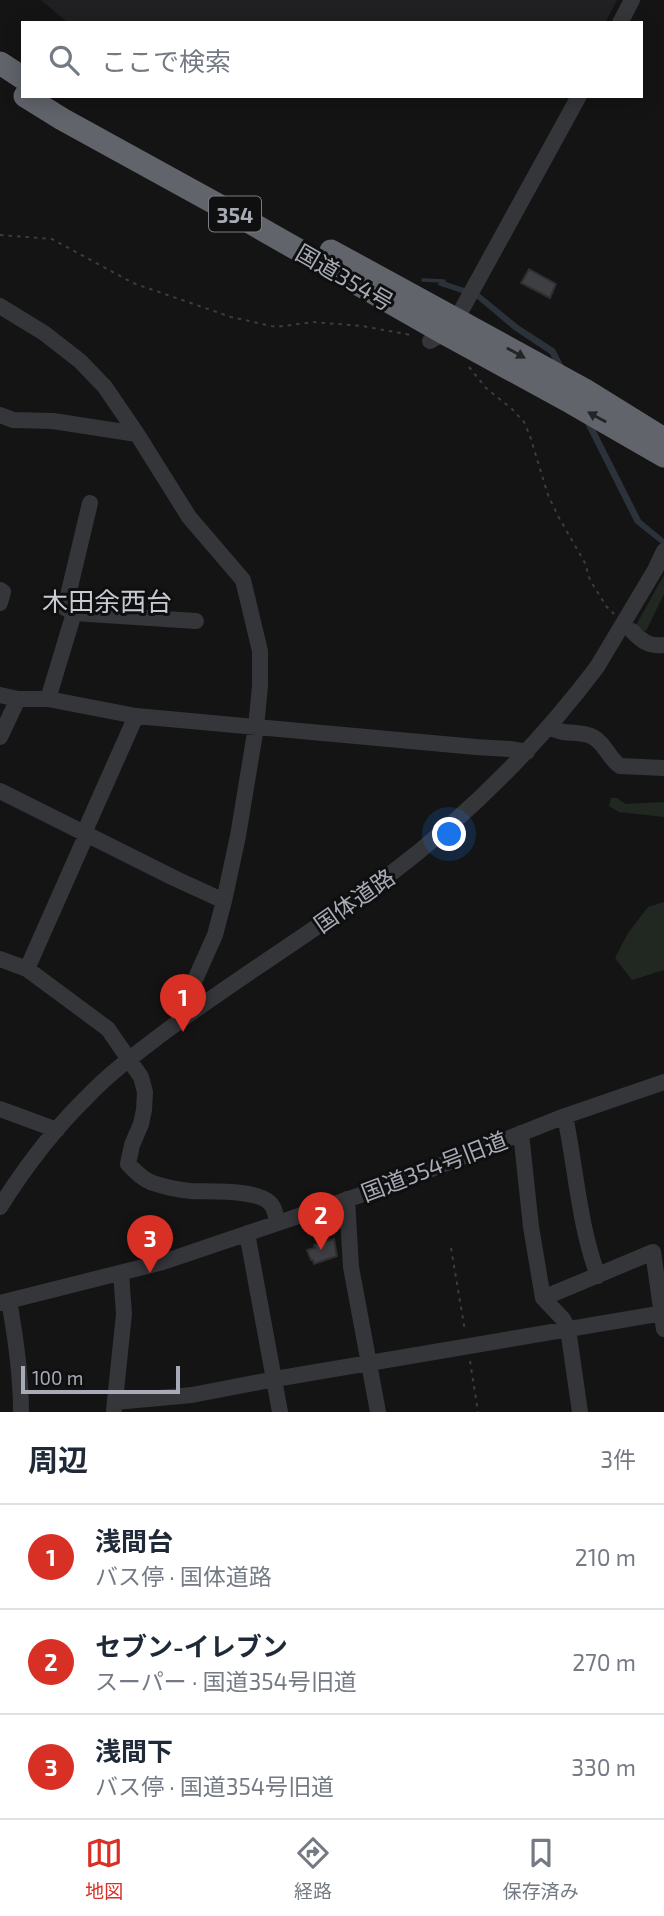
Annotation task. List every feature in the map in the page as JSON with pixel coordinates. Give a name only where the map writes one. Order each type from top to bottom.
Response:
[{"type":"highway","points":[[0,63],[21,77]]},
{"type":"highway","name":"国道354号","points":[[0,80],[21,93]]},
{"type":"highway","name":"国道354号","points":[[29,98],[664,456]]},
{"type":"highway","name":"国道354号","points":[[56,98],[444,331],[585,390],[664,439]]},
{"type":"street","points":[[621,21],[632,0]]},
{"type":"street","points":[[444,331],[578,98]]},
{"type":"street","points":[[0,306],[44,333],[80,361],[104,387],[189,517],[243,580],[260,651],[256,727],[224,901],[215,935],[185,1002],[187,1016]]},
{"type":"street","points":[[0,415],[13,420],[53,421],[137,434]]},
{"type":"street","points":[[90,503],[65,608],[74,613],[196,621]]},
{"type":"street","name":"国体道路","points":[[0,1207],[57,1130],[91,1093],[130,1059],[187,1016],[382,881],[472,807],[527,752],[597,667],[664,551]]},
{"type":"street","points":[[0,590],[3,592],[0,603]]},
{"type":"street","points":[[48,699],[74,613]]},
{"type":"street","points":[[632,631],[648,645],[664,645]]},
{"type":"street","points":[[0,695],[18,699],[48,699],[136,716],[510,748],[527,752]]},
{"type":"street","points":[[0,737],[18,699]]},
{"type":"street","points":[[27,969],[136,716]]},
{"type":"street","points":[[549,727],[558,732],[591,735],[620,766],[664,768]]},
{"type":"street","points":[[0,791],[224,901]]},
{"type":"street","points":[[0,959],[27,969],[108,1029],[130,1059],[141,1077],[145,1092],[141,1124],[128,1164],[151,1183],[188,1191],[228,1191],[253,1195],[270,1202],[276,1213],[277,1223]]},
{"type":"street","name":"国道354号旧道","points":[[5,1302],[163,1262],[396,1183],[565,1116],[664,1082]]},
{"type":"street","points":[[0,1109],[57,1130]]},
{"type":"street","points":[[565,1116],[578,1197],[598,1276]]},
{"type":"street","points":[[521,1133],[531,1227],[543,1298],[563,1319],[568,1329],[580,1412]]},
{"type":"street","points":[[347,1199],[350,1259],[378,1412]]},
{"type":"street","points":[[247,1233],[280,1412]]},
{"type":"street","points":[[121,1273],[124,1314],[115,1407],[568,1329],[663,1318],[653,1252],[543,1298]]},
{"type":"street","points":[[5,1302],[19,1355],[21,1412]]},
{"type":"street","points":[[192,1395],[192,1412]]},
{"type":"path","points":[[0,235],[52,239],[133,283],[231,317],[276,327],[313,322],[421,335],[444,331]]},
{"type":"path","points":[[464,360],[485,387],[524,422],[548,495],[585,563],[590,580],[606,606],[632,631]]},
{"type":"path","points":[[451,1248],[478,1412]]},
{"type":"shaded area","points":[[41,0],[617,0],[606,21],[66,21]]},
{"type":"shaded area","points":[[440,280],[479,293],[518,325],[555,349],[641,520],[664,539],[664,546],[635,523],[550,354],[514,330],[476,298],[438,285]]},
{"type":"shaded area","points":[[664,575],[664,594],[646,631],[635,627]]},
{"type":"shaded area","points":[[611,798],[617,798],[626,804],[664,802],[664,817],[619,812],[609,806]]},
{"type":"shaded area","points":[[664,902],[664,970],[632,980],[615,958],[628,933],[648,907]]},
{"type":"building","points":[[529,269],[556,284],[550,298],[521,283]]},
{"type":"building","points":[[334,1239],[337,1256],[314,1264],[307,1250]]},
{"type":"waterway","points":[[423,280],[444,281]]},
{"type":"place","name":"浅間台","points":[[183,1032]]},
{"type":"place","name":"セブン-イレブン","points":[[321,1250]]},
{"type":"place","name":"浅間下","points":[[150,1273]]},
{"type":"district","name":"木田余西台","points":[[107,600]]}]
